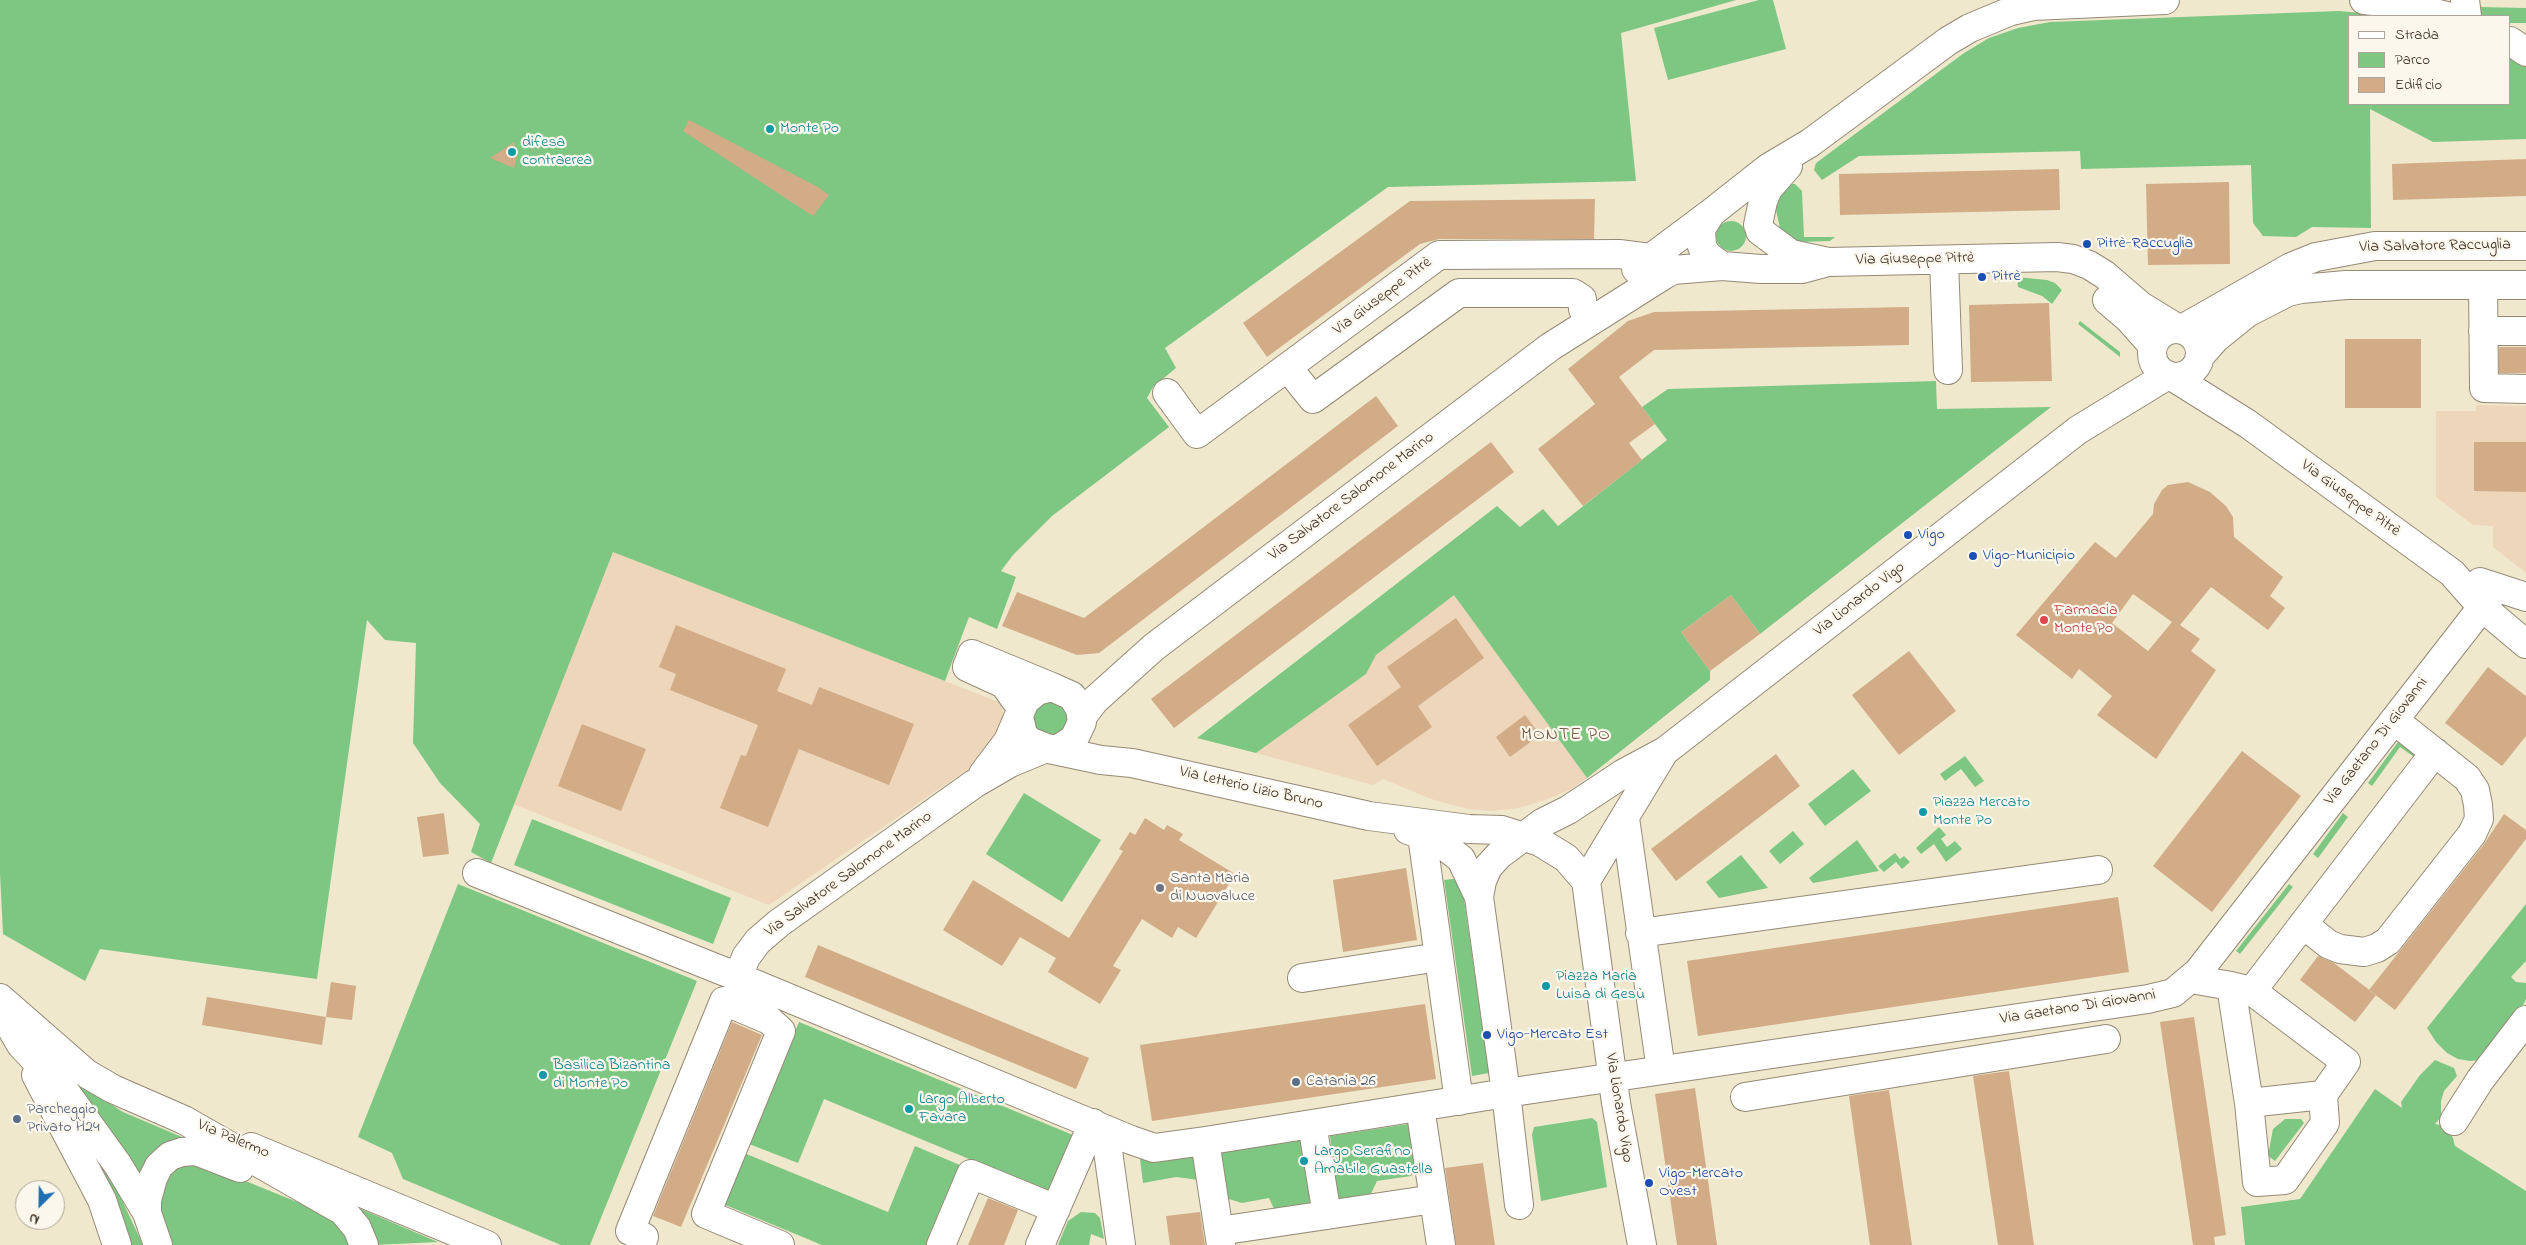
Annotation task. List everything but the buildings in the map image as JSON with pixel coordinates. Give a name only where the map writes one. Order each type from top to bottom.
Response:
[{"type":"street","points":[[1550,347],[1584,309],[1715,211],[1768,168],[1810,143],[1948,41],[2007,6],[2165,0]]},
{"type":"street","points":[[2459,0],[2465,0],[2467,15]]},
{"type":"street","points":[[2385,1],[2444,15]]},
{"type":"street","points":[[2511,35],[2526,37]]},
{"type":"street","points":[[2511,42],[2526,52]]},
{"type":"street","points":[[1810,143],[1768,189],[1763,201],[1759,228],[1758,249],[1752,257],[1729,266],[1707,255],[1702,247],[1701,229],[1715,211],[1726,206],[1749,212],[1759,228],[1791,254],[1828,262]]},
{"type":"street","name":"Via Salvatore Raccuglia","points":[[2180,329],[2291,267],[2316,257],[2375,246],[2526,246]]},
{"type":"street","name":"Via Giuseppe Pitrè","points":[[1167,393],[1197,434],[1439,255],[1619,254],[1650,258]]},
{"type":"street","points":[[1439,255],[1459,293]]},
{"type":"street","points":[[1512,255],[1513,293]]},
{"type":"street","name":"Via Giuseppe Pitrè","points":[[1828,262],[2058,256],[2088,265],[2160,319],[2180,329]]},
{"type":"street","points":[[2032,258],[2071,274],[2094,290],[2128,318],[2152,349],[2156,366],[2248,424]]},
{"type":"street","points":[[1944,260],[1948,370]]},
{"type":"street","points":[[1550,347],[1664,274],[1674,270],[1729,266],[1761,269],[1802,269],[1828,262]]},
{"type":"street","points":[[2078,430],[2170,376],[2189,374],[2216,338],[2247,313],[2288,292],[2346,285],[2526,285]]},
{"type":"street","points":[[2482,285],[2484,388],[2526,389]]},
{"type":"street","points":[[1288,368],[1313,399],[1459,293],[1573,293],[1582,299],[1584,309]]},
{"type":"street","points":[[2078,430],[2152,349],[2160,335],[2180,329],[2195,337],[2200,357],[2248,424]]},
{"type":"street","points":[[2483,331],[2526,331]]},
{"type":"street","points":[[1325,340],[1349,373]]},
{"type":"street","name":"Via Salvatore Salomone Marino","points":[[1154,647],[1550,347]]},
{"type":"street","name":"Via Giuseppe Pitrè","points":[[2248,424],[2452,573],[2490,597],[2526,644]]},
{"type":"street","name":"Via Lionardo Vigo","points":[[1665,752],[2078,430]]},
{"type":"street","points":[[2490,597],[2526,597]]},
{"type":"street","name":"Via Gaetano Di Giovanni","points":[[476,873],[738,977],[1154,1148],[1506,1093],[2148,999],[2172,993],[2191,979],[2490,597]]},
{"type":"street","points":[[974,784],[992,764],[1008,741],[1020,712],[1030,695],[1044,688],[1092,683],[1154,647]]},
{"type":"street","points":[[974,784],[1010,763],[1047,749],[1058,749],[1074,739],[1082,719],[1095,700],[1154,647]]},
{"type":"street","points":[[972,654],[1072,696],[1087,734],[1099,747],[1132,763],[1101,760],[1036,746],[1024,734],[1020,712],[1004,684],[967,667],[972,654]]},
{"type":"street","points":[[2303,924],[2328,944],[2340,949],[2364,952],[2377,948],[2388,941],[2472,834],[2479,819],[2475,790],[2467,778],[2394,720]]},
{"type":"street","points":[[1369,816],[1469,829],[1502,830],[1554,849],[1577,869],[1586,881],[1665,752]]},
{"type":"street","points":[[1479,897],[1482,881],[1488,867],[1498,855],[1542,823],[1568,810],[1624,773],[1665,752]]},
{"type":"street","points":[[2191,979],[2241,989],[2346,1062],[2323,1095],[2325,1122],[2285,1180],[2257,1182],[2241,989],[2303,924],[2435,752]]},
{"type":"street","name":"Via Letterio Lizio Bruno","points":[[1132,763],[1369,816]]},
{"type":"street","name":"Via Salvatore Salomone Marino","points":[[738,977],[746,957],[758,941],[779,923],[974,784]]},
{"type":"street","points":[[1369,816],[1422,835],[1449,848],[1461,859],[1479,897],[1506,1093],[1519,1206]]},
{"type":"street","points":[[1625,818],[1661,1070]]},
{"type":"street","points":[[1422,835],[1459,1101]]},
{"type":"street","points":[[1640,933],[2098,870]]},
{"type":"street","name":"Via Lionardo Vigo","points":[[1586,881],[1612,1078],[1642,1245]]},
{"type":"street","points":[[1302,978],[1439,957]]},
{"type":"street","name":"Via Palermo","points":[[0,998],[87,1074],[122,1093],[184,1120],[330,1192],[487,1245]]},
{"type":"street","points":[[641,1245],[644,1237],[630,1231],[724,1002],[769,1020],[781,1031],[706,1214],[780,1245]]},
{"type":"street","points":[[0,1008],[11,1038],[102,1200],[117,1245]]},
{"type":"street","points":[[2454,1121],[2480,1080],[2526,1020]]},
{"type":"street","points":[[11,1038],[64,1090],[118,1166],[147,1213],[158,1245]]},
{"type":"street","points":[[1745,1097],[2106,1040]]},
{"type":"street","points":[[2249,1102],[2323,1095]]},
{"type":"street","points":[[1420,1107],[1441,1245]]},
{"type":"street","points":[[184,1120],[266,1167],[330,1192],[350,1219],[364,1245]]},
{"type":"street","points":[[1312,1124],[1327,1215]]},
{"type":"street","points":[[1040,1245],[1056,1209],[1099,1126]]},
{"type":"street","points":[[1099,1126],[1121,1245]]},
{"type":"street","points":[[1205,1141],[1220,1238],[1327,1215],[1434,1199]]},
{"type":"street","points":[[147,1213],[150,1187],[156,1171],[164,1160],[182,1152],[202,1153],[266,1167]]},
{"type":"street","points":[[202,1153],[330,1192]]},
{"type":"street","points":[[941,1245],[971,1174],[1056,1209]]},
{"type":"shaded area","points":[[2476,405],[2526,406],[2526,573],[2493,547],[2493,526],[2473,525],[2436,497],[2436,411],[2476,411]]},
{"type":"shaded area","points":[[613,551],[1001,703],[1003,714],[999,731],[971,767],[769,905],[513,804]]},
{"type":"shaded area","points":[[1454,594],[1587,778],[1570,790],[1545,800],[1519,808],[1493,811],[1468,809],[1431,799],[1383,779],[1373,785],[1256,753],[1366,674],[1376,655]]},
{"type":"green space","points":[[0,0],[1736,0],[1621,33],[1636,181],[1388,187],[1165,348],[1176,368],[1153,387],[1147,398],[1169,427],[1052,516],[1013,555],[1001,571],[1016,577],[997,629],[969,617],[945,681],[613,552],[491,863],[471,852],[480,824],[440,783],[413,743],[416,643],[385,640],[367,620],[317,979],[100,949],[85,981],[3,934],[0,873]]},
{"type":"green space","points":[[1759,0],[1773,0],[1786,49],[1668,80],[1654,28]]},
{"type":"green space","points":[[2480,7],[2526,8],[2526,23],[2511,23],[2511,15],[2479,14]]},
{"type":"green space","points":[[2339,11],[2384,15],[2348,15],[2348,105],[2511,105],[2511,57],[2526,66],[2526,139],[2433,142],[2370,109],[2371,228],[2312,227],[2296,237],[2263,236],[2253,223],[2251,165],[2081,169],[2080,151],[1859,156],[1822,180],[1814,170],[1816,163],[1964,53],[1989,38],[2018,28],[2050,22]]},
{"type":"green space","points":[[1790,184],[1795,184],[1802,191],[1804,237],[1835,237],[1830,241],[1799,242],[1791,239],[1780,228],[1775,206],[1777,199]]},
{"type":"green space","points":[[1731,221],[1742,225],[1746,236],[1742,247],[1731,251],[1720,247],[1716,236],[1720,225]]},
{"type":"green space","points":[[2017,277],[2047,280],[2055,283],[2062,290],[2052,304],[2042,296],[2018,287]]},
{"type":"green space","points":[[2080,321],[2120,352],[2120,357],[2078,324]]},
{"type":"green space","points":[[1936,381],[1937,409],[2051,407],[1760,634],[1731,595],[1681,632],[1710,671],[1710,680],[1587,778],[1454,595],[1376,655],[1366,674],[1256,753],[1197,738],[1497,506],[1520,527],[1543,509],[1558,526],[1667,440],[1642,407],[1668,389]]},
{"type":"green space","points":[[1046,698],[1070,710],[1067,733],[1040,738],[1029,714]]},
{"type":"green space","points":[[2398,742],[2419,757],[2417,759],[2400,747],[2372,786],[2368,783]]},
{"type":"green space","points":[[1965,756],[1984,781],[1975,787],[1961,769],[1945,781],[1940,774]]},
{"type":"green space","points":[[1853,769],[1871,791],[1825,826],[1808,804]]},
{"type":"green space","points":[[1024,793],[1101,840],[1062,902],[986,854]]},
{"type":"green space","points":[[2343,813],[2348,817],[2318,858],[2313,854]]},
{"type":"green space","points":[[532,819],[731,898],[713,944],[514,865]]},
{"type":"green space","points":[[1939,827],[1946,835],[1941,839],[1947,847],[1955,841],[1962,849],[1946,862],[1934,844],[1921,854],[1916,848]]},
{"type":"green space","points":[[1793,831],[1804,844],[1780,864],[1769,851]]},
{"type":"green space","points":[[1857,840],[1879,871],[1813,883],[1809,878]]},
{"type":"green space","points":[[1895,853],[1900,859],[1904,856],[1910,862],[1902,869],[1896,862],[1884,872],[1878,866]]},
{"type":"green space","points":[[1741,855],[1768,888],[1719,898],[1706,882]]},
{"type":"green space","points":[[1461,878],[1489,1073],[1472,1076],[1444,880]]},
{"type":"green space","points":[[458,884],[697,981],[590,1245],[561,1245],[403,1179],[392,1153],[358,1137]]},
{"type":"green space","points":[[2289,884],[2293,887],[2240,954],[2236,951]]},
{"type":"green space","points":[[2526,904],[2526,961],[2511,977],[2516,982],[2526,983],[2526,999],[2518,1016],[2480,1060],[2458,1059],[2447,1053],[2436,1042],[2427,1028]]},
{"type":"green space","points":[[799,1022],[1073,1135],[1049,1192],[824,1099],[798,1163],[749,1144]]},
{"type":"green space","points":[[2435,1060],[2454,1068],[2457,1076],[2444,1091],[2441,1101],[2441,1117],[2435,1124],[2445,1126],[2453,1138],[2455,1146],[2526,1191],[2526,1245],[2245,1245],[2241,1207],[2300,1199],[2375,1089],[2402,1108],[2401,1102],[2420,1075]]},
{"type":"green space","points":[[79,1084],[123,1112],[189,1140],[141,1179],[77,1088]]},
{"type":"green space","points":[[1592,1118],[1597,1122],[1607,1187],[1541,1201],[1532,1135],[1534,1127]]},
{"type":"green space","points":[[2285,1119],[2301,1119],[2304,1123],[2275,1161],[2268,1156],[2273,1129]]},
{"type":"green space","points":[[1415,1123],[1420,1165],[1411,1176],[1377,1181],[1370,1196],[1338,1200],[1330,1136]]},
{"type":"green space","points":[[82,1137],[112,1179],[143,1245],[128,1245]]},
{"type":"green space","points":[[1303,1140],[1312,1204],[1275,1211],[1269,1198],[1242,1203],[1229,1199],[1221,1189],[1217,1153]]},
{"type":"green space","points":[[915,1146],[967,1168],[935,1245],[822,1245],[723,1204],[744,1153],[888,1212]]},
{"type":"green space","points":[[1198,1155],[1199,1180],[1176,1177],[1143,1183],[1140,1159]]},
{"type":"green space","points":[[181,1163],[211,1167],[334,1217],[355,1245],[169,1245],[159,1209],[160,1185]]},
{"type":"green space","points":[[342,1201],[438,1242],[373,1245]]},
{"type":"green space","points":[[1081,1212],[1095,1213],[1100,1218],[1104,1239],[1091,1234],[1089,1245],[1058,1245],[1068,1221]]},
{"type":"place","name":"Monte Po","points":[[770,129]]},
{"type":"place","name":"difesa contraerea","points":[[512,152]]},
{"type":"place","name":"Pitrè-Raccuglia","points":[[2087,244]]},
{"type":"place","name":"Pitrè","points":[[1982,277]]},
{"type":"place","name":"Vigo","points":[[1908,535]]},
{"type":"place","name":"Vigo-Municipio","points":[[1973,556]]},
{"type":"place","name":"Farmacia Monte Po","points":[[2044,620]]},
{"type":"place","name":"Piazza Mercato Monte Po","points":[[1923,812]]},
{"type":"place","name":"Santa Maria di Nuovaluce","points":[[1160,888]]},
{"type":"place","name":"Piazza Maria Luisa di Gesù","points":[[1546,986]]},
{"type":"place","name":"Vigo-Mercato Est","points":[[1487,1035]]},
{"type":"place","name":"Basilica Bizantina di Monte Po","points":[[543,1075]]},
{"type":"place","name":"Catania 26","points":[[1296,1082]]},
{"type":"place","name":"Largo Alberto Favara","points":[[909,1109]]},
{"type":"place","name":"Parcheggio Privato H24","points":[[17,1119]]},
{"type":"place","name":"Largo Serafino Amabile Guastella","points":[[1304,1161]]},
{"type":"place","name":"Vigo-Mercato Ovest","points":[[1649,1183]]},
{"type":"district","name":"MONTE PO","points":[[1566,736]]}]
